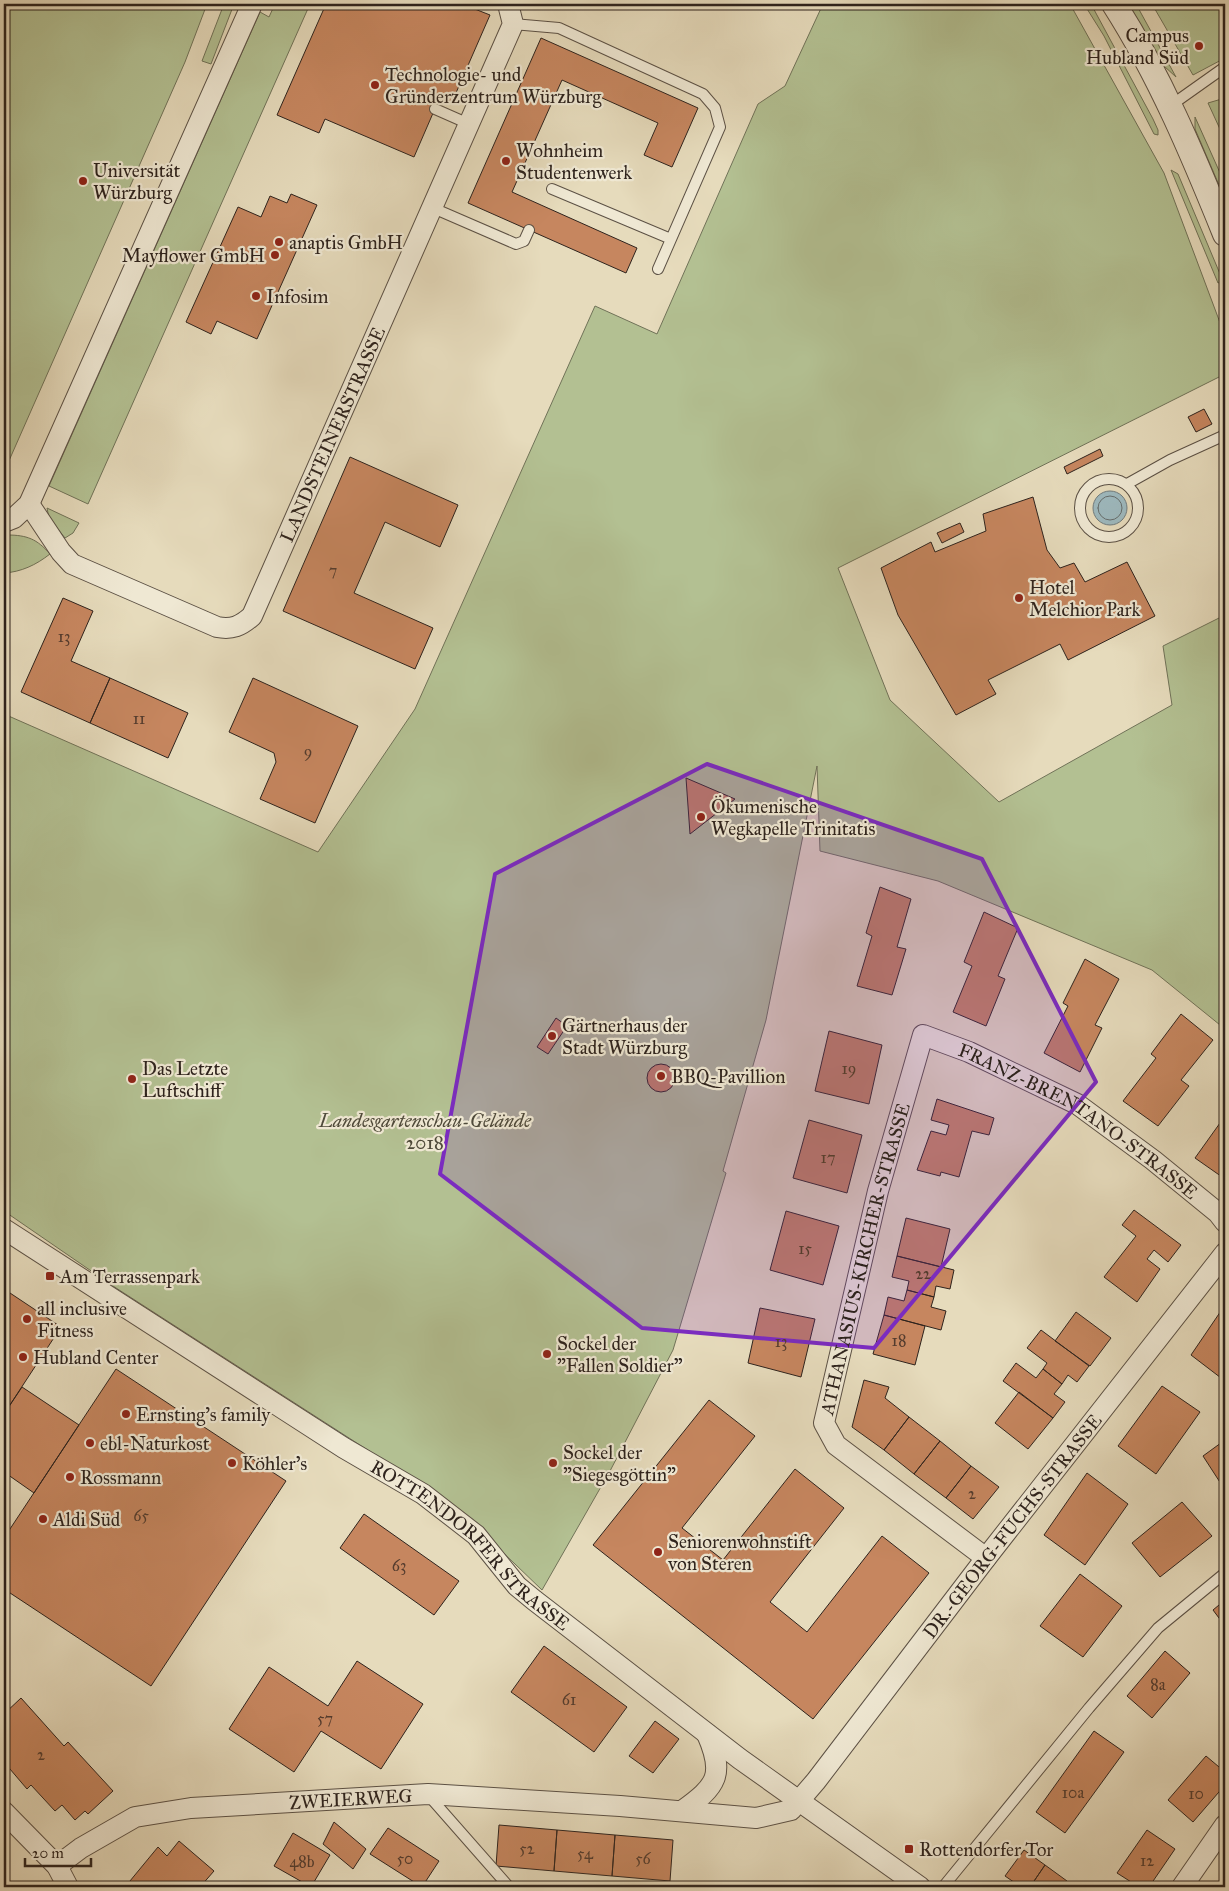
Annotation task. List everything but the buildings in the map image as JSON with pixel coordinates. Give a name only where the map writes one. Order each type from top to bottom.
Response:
[{"type":"street","points":[[4,522],[14,518],[29,504],[252,4]]},
{"type":"street","points":[[508,4],[513,24]]},
{"type":"street","points":[[1114,4],[1136,39],[1170,106],[1225,234]]},
{"type":"street","name":"LANDSTEINERSTRASSE","points":[[29,504],[60,552],[72,564],[217,627],[230,629],[244,624],[252,616],[513,24]]},
{"type":"street","name":"FRANZ-BRENTANO-STRASSE","points":[[924,1035],[969,1052],[1077,1104],[1161,1166],[1218,1213],[1225,1222]]},
{"type":"street","name":"ATHANASIUS-KIRCHER-STRASSE","points":[[924,1035],[878,1191],[824,1423],[836,1445],[986,1558]]},
{"type":"street","name":"ROTTENDORFER STRASSE","points":[[4,1229],[327,1437],[422,1494],[476,1535],[516,1586],[707,1734],[920,1887]]},
{"type":"street","name":"DR.-GEORG-FUCHS-STRASSE","points":[[800,1801],[986,1558],[1225,1253]]},
{"type":"street","points":[[682,1811],[711,1787],[718,1769],[715,1752],[707,1734]]},
{"type":"street","name":"ZWEIERWEG","points":[[57,1866],[81,1848],[135,1817],[191,1808],[428,1794],[682,1811],[756,1818],[791,1810],[800,1801]]},
{"type":"street","points":[[4,1812],[57,1866],[68,1887]]},
{"type":"street","points":[[1182,1887],[1225,1826]]},
{"type":"lane","points":[[513,24],[559,28],[703,94],[715,108],[720,127],[658,268]]},
{"type":"lane","points":[[1170,106],[1225,67]]},
{"type":"lane","points":[[435,109],[469,124]]},
{"type":"lane","points":[[552,189],[671,239]]},
{"type":"lane","points":[[433,208],[516,244],[524,241],[529,230]]},
{"type":"lane","points":[[1127,484],[1170,460],[1225,435]]},
{"type":"lane","points":[[1113,478],[1127,484],[1137,496],[1139,512],[1133,526],[1121,535],[1105,538],[1091,532],[1081,520],[1079,504],[1085,490],[1098,480],[1113,478]]},
{"type":"lane","points":[[944,1887],[1076,1723],[1158,1628],[1225,1573]]},
{"type":"lane","points":[[428,1794],[509,1887]]},
{"type":"highlighted area","points":[[707,764],[982,859],[1096,1082],[874,1348],[642,1328],[440,1174],[495,874]]},
{"type":"green space","name":"Universität Würzburg","points":[[4,4],[207,4],[185,62],[4,472]]},
{"type":"green space","points":[[224,4],[234,4],[211,64],[202,61]]},
{"type":"green space","points":[[275,4],[310,4],[88,504],[49,486],[260,12],[269,17]]},
{"type":"green space","name":"Landesgartenschau-Gelände 2018","points":[[823,4],[1070,4],[1164,173],[1225,336],[1225,374],[838,568],[890,700],[999,802],[1172,705],[1163,646],[1225,615],[1225,1029],[1152,970],[938,881],[820,851],[817,766],[766,1020],[723,1171],[726,1173],[673,1350],[610,1471],[542,1590],[462,1513],[113,1286],[4,1211],[4,714],[318,852],[415,709],[595,306],[657,334],[758,104],[785,86]]},
{"type":"green space","points":[[1084,4],[1091,4],[1153,119],[1158,135],[1154,134],[1104,36]]},
{"type":"green space","points":[[1128,4],[1136,4],[1176,77],[1164,66]]},
{"type":"green space","name":"Campus Hubland Süd","points":[[1152,4],[1225,4],[1225,58],[1193,75]]},
{"type":"green space","points":[[1225,98],[1225,140],[1208,103]]},
{"type":"green space","points":[[1195,117],[1225,184],[1225,199],[1195,129]]},
{"type":"green space","points":[[1171,170],[1178,174],[1223,281],[1218,283]]},
{"type":"green space","points":[[47,508],[79,523],[73,533],[65,538],[49,518]]},
{"type":"green space","points":[[7,535],[20,536],[36,541],[50,554],[28,567],[4,573],[4,542]]},
{"type":"water","points":[[1110,491],[1117,492],[1122,496],[1126,501],[1126,515],[1122,520],[1117,524],[1110,525],[1103,524],[1098,520],[1094,515],[1093,508],[1094,501],[1098,496],[1103,492]]},
{"type":"place","name":"Campus Hubland Süd","points":[[1199,46]]},
{"type":"place","name":"Technologie- und Gründerzentrum Würzburg","points":[[375,85]]},
{"type":"place","name":"Wohnheim Studentenwerk","points":[[506,161]]},
{"type":"place","name":"Universität Würzburg","points":[[83,181]]},
{"type":"place","name":"anaptis GmbH","points":[[279,242]]},
{"type":"place","name":"Mayflower GmbH","points":[[275,255]]},
{"type":"place","name":"Infosim","points":[[256,296]]},
{"type":"place","name":"Hotel Melchior Park","points":[[1019,598]]},
{"type":"place","name":"Ökumenische Wegkapelle Trinitatis","points":[[701,817]]},
{"type":"place","name":"Gärtnerhaus der Stadt Würzburg","points":[[552,1036]]},
{"type":"place","name":"BBQ-Pavillion","points":[[661,1076]]},
{"type":"place","name":"Das Letzte Luftschiff","points":[[132,1079]]},
{"type":"place","name":"Am Terrassenpark","points":[[50,1276]]},
{"type":"place","name":"all inclusive Fitness","points":[[27,1319]]},
{"type":"place","name":"Sockel der \"Fallen Soldier\"","points":[[547,1354]]},
{"type":"place","name":"Hubland Center","points":[[23,1357]]},
{"type":"place","name":"Ernsting's family","points":[[126,1414]]},
{"type":"place","name":"ebl-Naturkost","points":[[90,1443]]},
{"type":"place","name":"Köhler's","points":[[232,1463]]},
{"type":"place","name":"Sockel der \"Siegesgöttin\"","points":[[553,1463]]},
{"type":"place","name":"Rossmann","points":[[70,1477]]},
{"type":"place","name":"Aldi Süd","points":[[43,1519]]},
{"type":"place","name":"Seniorenwohnstift von Steren","points":[[658,1552]]},
{"type":"place","name":"Rottendorfer Tor","points":[[909,1849]]}]
